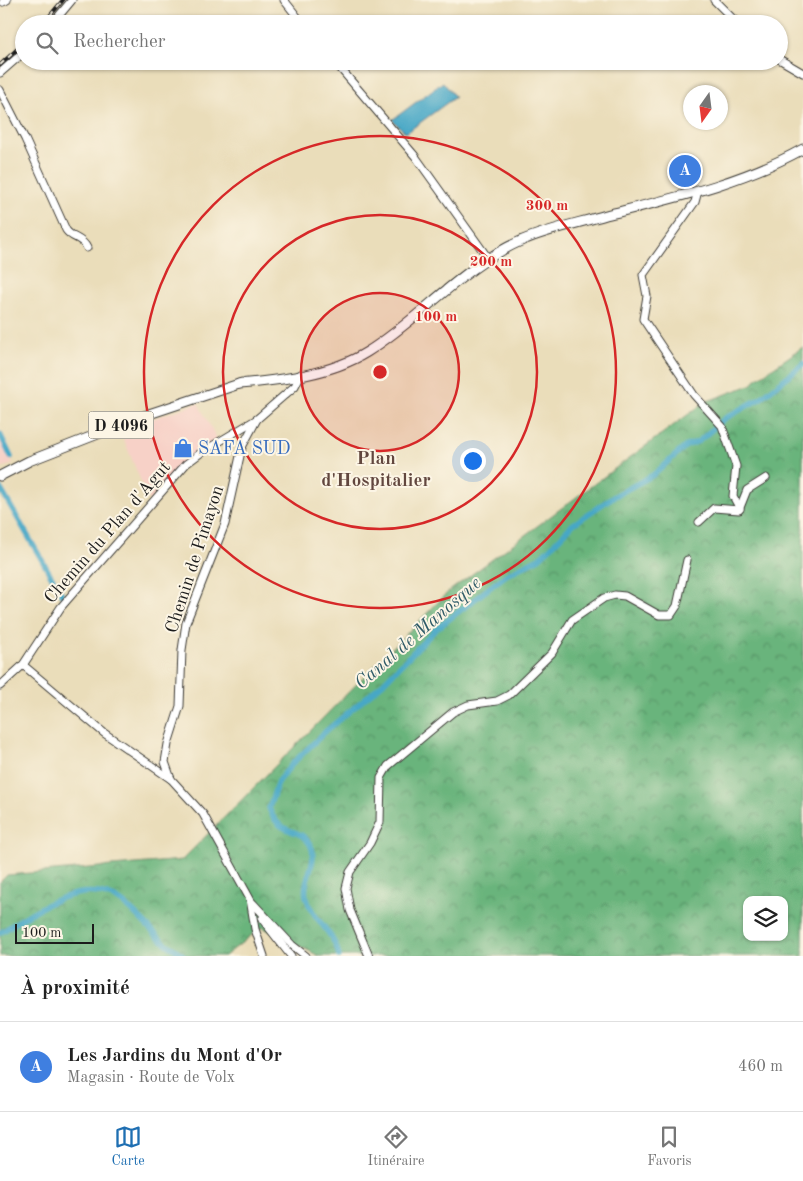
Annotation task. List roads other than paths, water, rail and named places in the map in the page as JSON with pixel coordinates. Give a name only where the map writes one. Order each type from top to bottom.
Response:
[{"type":"main road","name":"D 4096","points":[[239,384],[301,375],[350,361],[381,342],[411,320],[454,282],[488,258],[524,240],[754,174],[803,149]]},
{"type":"main road","name":"D 4096","points":[[2,474],[148,414],[239,384],[332,362],[381,342]]},
{"type":"street","points":[[60,15],[72,0]]},
{"type":"street","points":[[284,0],[296,15]]},
{"type":"street","points":[[714,0],[729,15]]},
{"type":"street","points":[[0,73],[15,60]]},
{"type":"street","points":[[788,64],[803,72]]},
{"type":"street","points":[[342,70],[416,156],[488,258]]},
{"type":"street","points":[[0,90],[25,139],[66,230],[70,235],[82,240],[87,248]]},
{"type":"street","points":[[698,191],[695,202],[643,275],[648,296],[643,319],[694,396],[720,424],[736,466],[733,496],[740,509]]},
{"type":"street","points":[[301,375],[327,366],[332,362]]},
{"type":"street","name":"Chemin de Pimayon","points":[[264,956],[255,929],[250,899],[203,814],[171,779],[166,770],[165,758],[181,699],[182,650],[186,623],[225,524],[242,447],[257,419],[295,386],[301,375]]},
{"type":"street","name":"Chemin du Plan d'Agut","points":[[0,686],[23,665],[61,607],[186,464],[202,452],[257,419]]},
{"type":"street","points":[[740,509],[747,490],[766,478]]},
{"type":"street","points":[[699,522],[716,508],[740,509]]},
{"type":"street","points":[[369,956],[350,910],[346,888],[350,872],[370,842],[380,822],[381,778],[388,766],[453,712],[468,705],[500,700],[509,695],[552,654],[572,620],[604,598],[615,595],[625,596],[659,616],[671,615],[678,606],[687,560]]},
{"type":"street","points":[[23,665],[104,733],[171,779]]},
{"type":"street","points":[[250,899],[257,912],[291,956]]},
{"type":"street","points":[[250,899],[292,945],[306,956]]},
{"type":"water","points":[[443,82],[455,97],[406,133],[392,120]]},
{"type":"waterway","name":"Canal de Manosque","points":[[339,956],[333,940],[313,912],[306,896],[305,889],[312,863],[313,850],[305,838],[278,824],[269,808],[278,781],[294,762],[327,730],[381,685],[435,630],[506,575],[539,558],[572,525],[613,497],[653,475],[686,446],[699,441],[724,419],[761,398],[803,364]]},
{"type":"waterway","points":[[0,434],[11,457]]},
{"type":"waterway","points":[[0,488],[64,598]]},
{"type":"waterway","name":"Canal de Manosque","points":[[0,933],[57,900],[89,892],[105,894],[126,905],[164,942],[184,956]]},
{"type":"railway","points":[[50,15],[63,0]]},
{"type":"railway","points":[[0,65],[15,51]]},
{"type":"place","name":"Les Jardins du Mont d'Or","points":[[685,171]]},
{"type":"place","name":"SAFA SUD","points":[[183,448]]},
{"type":"district","name":"Plan d'Hospitalier","points":[[376,468]]}]
